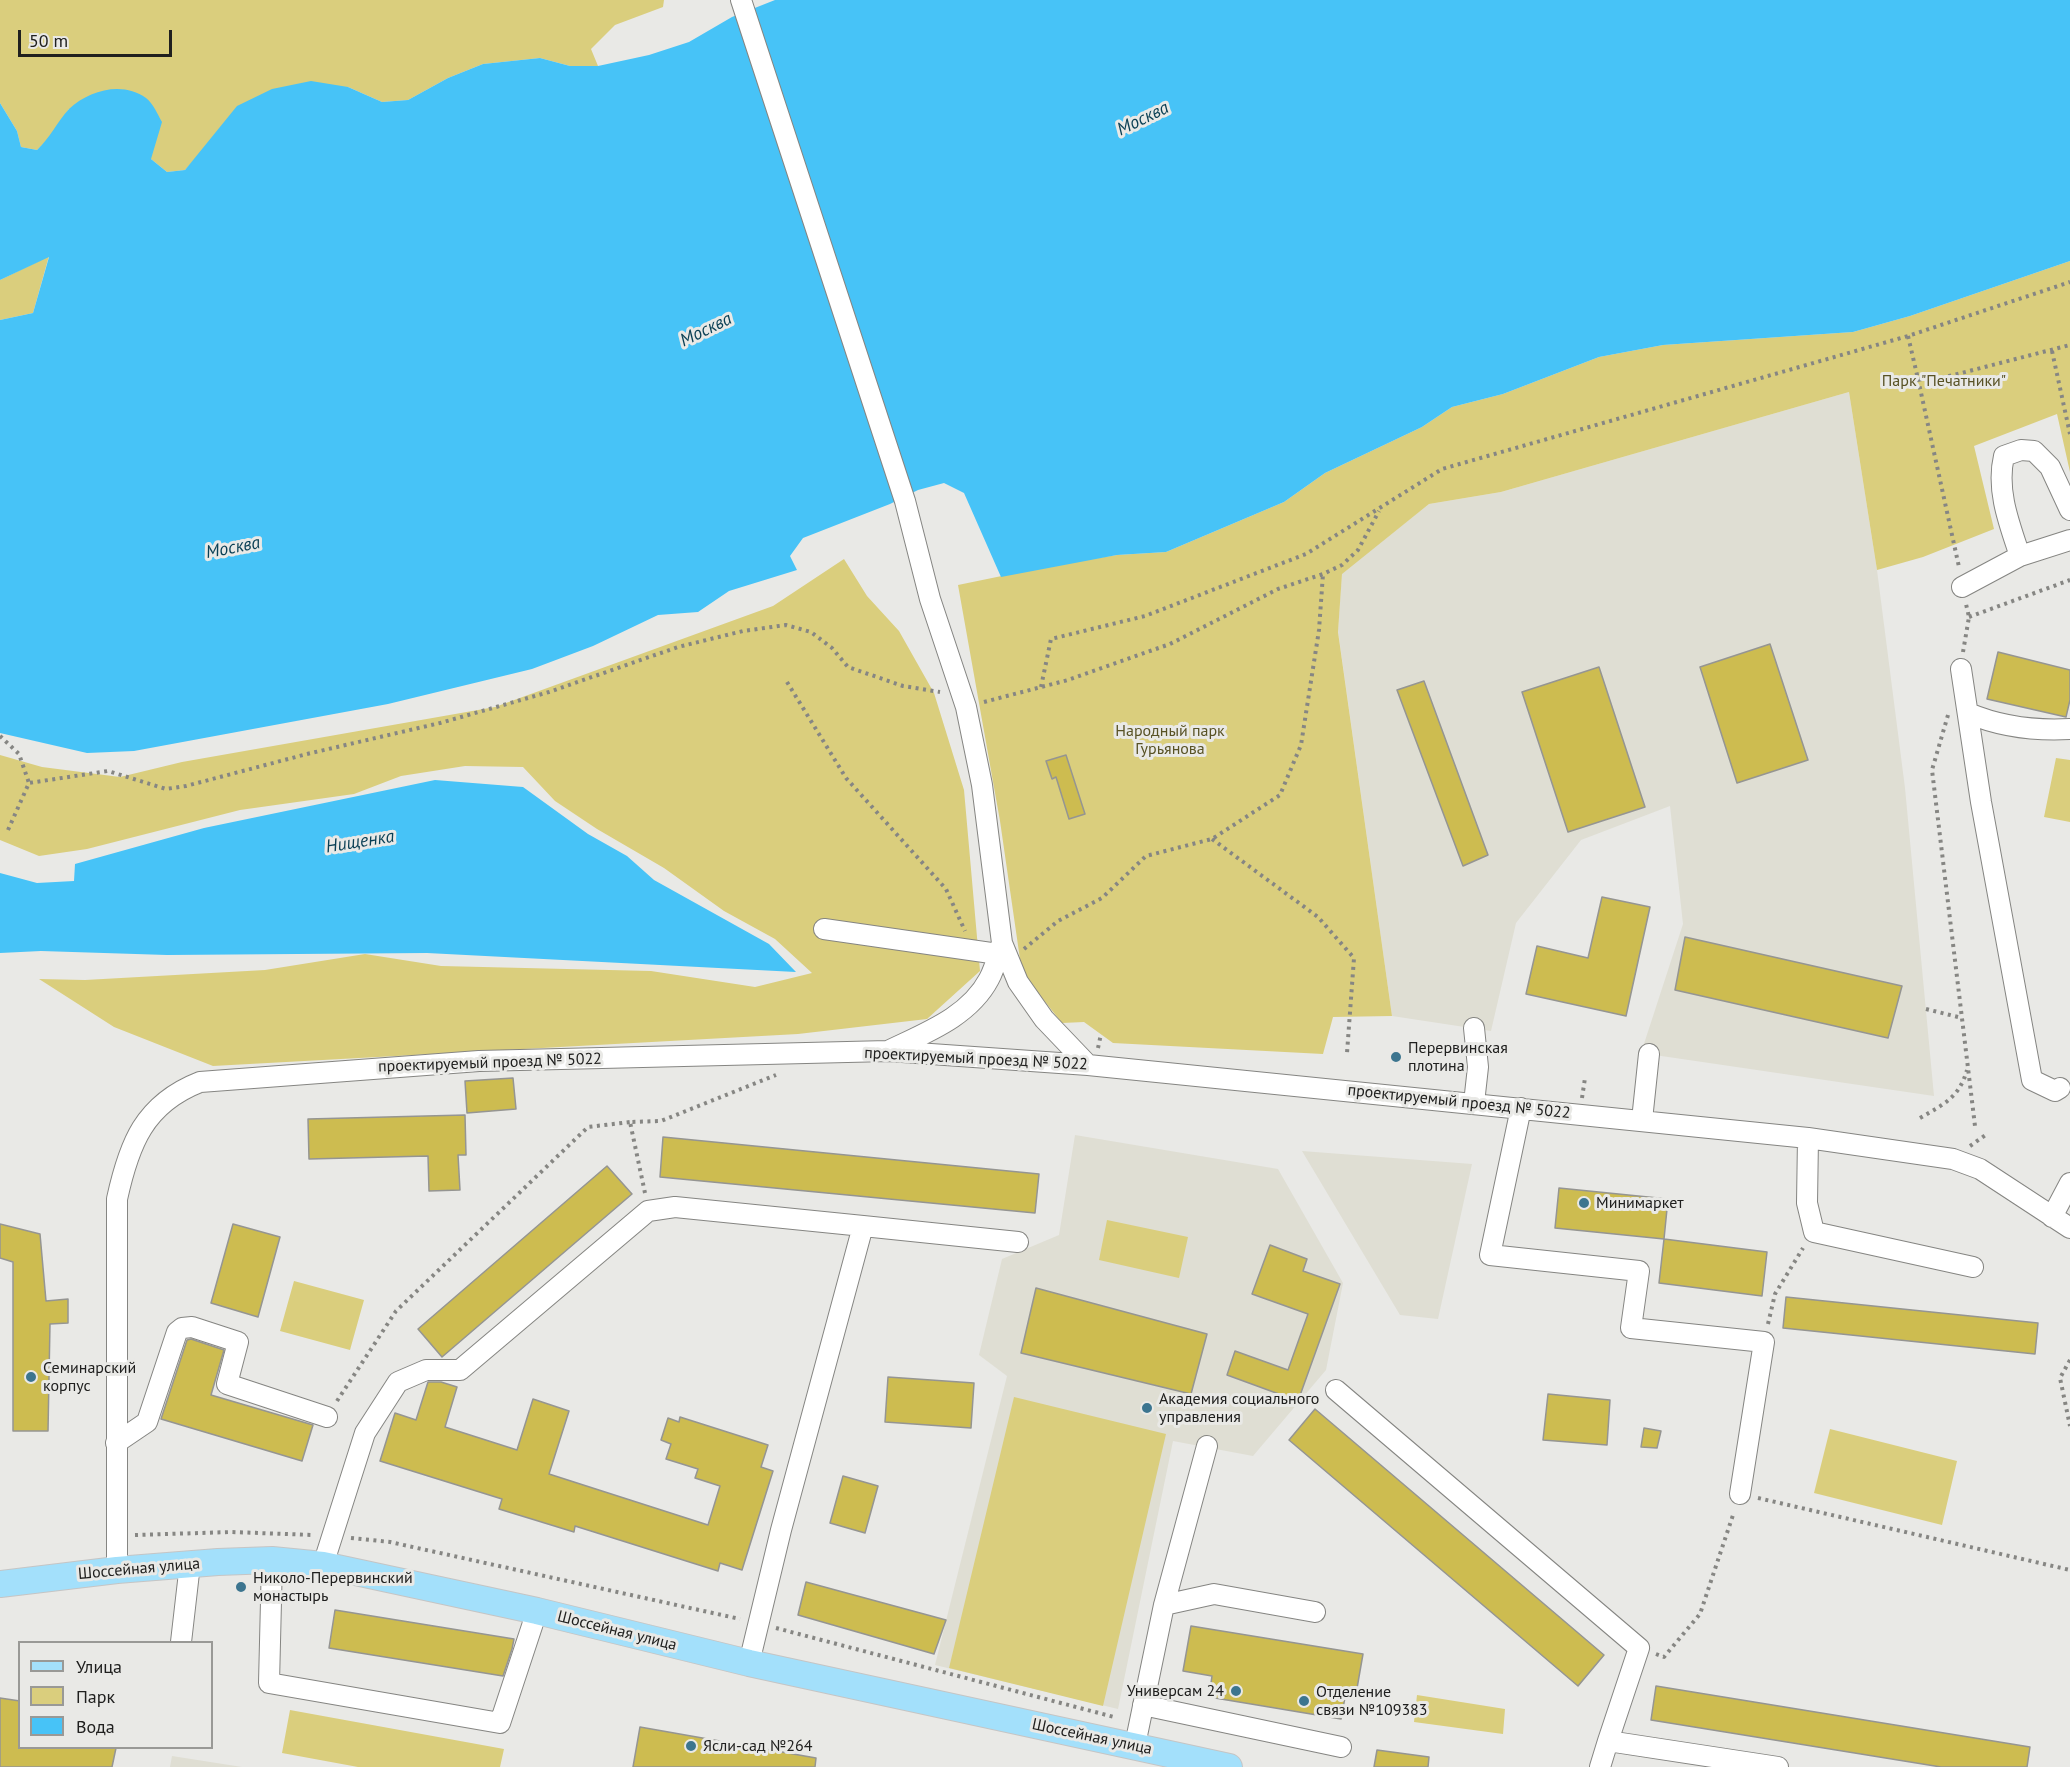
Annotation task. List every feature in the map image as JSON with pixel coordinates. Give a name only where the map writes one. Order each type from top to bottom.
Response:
[{"type":"main road","name":"Шоссейная улица","points":[[0,1584],[190,1564],[272,1560],[323,1565],[537,1611],[749,1663],[1139,1725],[1229,1767]]},
{"type":"street","points":[[743,4],[905,501],[930,599],[964,701],[982,785],[1000,949],[1018,982],[1044,1019],[1088,1065]]},
{"type":"street","points":[[2020,556],[2008,521],[1999,476],[2004,456],[2021,450],[2034,451],[2050,467],[2070,510]]},
{"type":"street","points":[[1962,586],[2020,556],[2070,540]]},
{"type":"street","points":[[1960,669],[1981,802],[2032,1080],[2055,1091],[2060,1088]]},
{"type":"street","points":[[1968,713],[1994,724],[2045,730],[2070,729]]},
{"type":"street","points":[[824,929],[974,951],[1000,949]]},
{"type":"street","points":[[888,1051],[948,1021],[973,1002],[990,978],[1000,949]]},
{"type":"street","points":[[1474,1028],[1478,1067],[1474,1103]]},
{"type":"street","name":"проектируемый проезд № 5022","points":[[117,1570],[117,1198],[126,1161],[137,1134],[167,1100],[184,1088],[200,1082],[225,1078],[479,1061],[888,1051],[1088,1065],[1642,1120],[1808,1138],[1956,1159],[1980,1170],[2070,1228]]},
{"type":"street","points":[[1642,1120],[1649,1054]]},
{"type":"street","points":[[1521,1108],[1490,1255],[1639,1271],[1630,1328],[1764,1342],[1740,1494]]},
{"type":"street","points":[[1808,1138],[1807,1203],[1814,1232],[1972,1267]]},
{"type":"street","points":[[2052,1217],[2070,1183]]},
{"type":"street","points":[[323,1565],[365,1433],[398,1382],[426,1370],[460,1370],[648,1211],[675,1207],[1018,1242]]},
{"type":"street","points":[[749,1663],[781,1530],[863,1226]]},
{"type":"street","points":[[116,1443],[147,1422],[177,1332],[182,1328],[192,1327],[238,1342],[227,1384],[327,1417]]},
{"type":"street","points":[[1336,1390],[1639,1648],[1600,1767]]},
{"type":"street","points":[[1206,1446],[1164,1605],[1139,1725],[1341,1747]]},
{"type":"street","points":[[272,1560],[268,1683],[500,1723],[537,1611]]},
{"type":"street","points":[[181,1641],[190,1564]]},
{"type":"street","points":[[1164,1605],[1214,1594],[1315,1611]]},
{"type":"street","points":[[1608,1741],[1778,1767]]},
{"type":"path","points":[[1041,687],[1051,639],[1145,616],[1306,554],[1442,469],[1908,336],[2070,282]]},
{"type":"path","points":[[1908,336],[1969,617],[1960,669]]},
{"type":"path","points":[[1918,379],[1934,380],[1975,367],[2070,345]]},
{"type":"path","points":[[2052,351],[2068,412],[2070,434]]},
{"type":"path","points":[[28,783],[108,771],[166,789],[186,786],[307,754],[440,723],[549,692],[678,647],[743,631],[786,625],[811,632],[832,648],[848,667],[863,674],[964,701],[1041,687],[1170,644],[1278,590],[1342,565],[1358,550],[1381,507]]},
{"type":"path","points":[[1022,951],[1058,921],[1102,898],[1146,856],[1212,838],[1280,795],[1301,745],[1319,630],[1323,574]]},
{"type":"path","points":[[1969,617],[2070,580]]},
{"type":"path","points":[[787,682],[846,778],[946,889],[974,951]]},
{"type":"path","points":[[1948,714],[1932,770],[1975,1126]]},
{"type":"path","points":[[0,736],[20,754],[28,783],[8,830]]},
{"type":"path","points":[[1212,838],[1318,917],[1354,958],[1347,1053]]},
{"type":"path","points":[[1926,1008],[1962,1018]]},
{"type":"path","points":[[1920,1118],[1948,1102],[1962,1087],[1968,1066]]},
{"type":"path","points":[[327,1417],[396,1311],[588,1127],[661,1120],[785,1071]]},
{"type":"path","points":[[630,1122],[648,1211]]},
{"type":"path","points":[[1764,1342],[1775,1294],[1814,1232]]},
{"type":"path","points":[[2070,1360],[2060,1378],[2070,1426]]},
{"type":"path","points":[[1664,1657],[1700,1614],[1740,1494],[2070,1570]]},
{"type":"path","points":[[116,1535],[232,1533],[332,1536],[390,1542],[759,1623],[1139,1725]]},
{"type":"shaded area","points":[[1849,392],[1877,570],[1905,788],[1934,1096],[1641,1053],[1683,924],[1670,806],[1581,840],[1516,923],[1491,1031],[1392,1016],[1338,631],[1342,572],[1429,504],[1501,492]]},
{"type":"shaded area","name":"Академия социального управления","points":[[1075,1135],[1278,1169],[1343,1283],[1326,1370],[1253,1456],[1173,1441],[1118,1709],[935,1665],[1007,1376],[979,1355],[1002,1259],[1059,1235]]},
{"type":"shaded area","points":[[1302,1151],[1472,1164],[1438,1319],[1400,1315]]},
{"type":"shaded area","points":[[172,1756],[242,1767],[170,1767]]},
{"type":"green space","points":[[0,0],[664,0],[663,7],[615,25],[591,49],[598,66],[570,66],[540,58],[483,64],[448,78],[408,100],[382,102],[348,87],[201,153],[185,170],[167,172],[151,159],[69,109],[52,136],[37,150],[21,147],[17,131],[0,103]]},
{"type":"green space","points":[[49,256],[33,313],[0,320],[0,280]]},
{"type":"green space","name":"Народный парк Гурьянова","points":[[2070,261],[2070,472],[2057,414],[1974,446],[1994,529],[1923,557],[1877,570],[1849,392],[1501,492],[1429,504],[1342,574],[1338,632],[1392,1016],[1333,1017],[1323,1054],[1113,1043],[1084,1022],[1062,1023],[1022,973],[1000,821],[958,585],[1060,564],[1117,555],[1166,552],[1284,502],[1325,473],[1422,427],[1452,407],[1503,394],[1599,357],[1663,345],[1853,332],[1910,316]]},
{"type":"green space","points":[[844,559],[867,596],[899,631],[934,693],[964,790],[980,971],[927,1019],[798,1034],[213,1066],[114,1027],[39,979],[85,980],[265,970],[365,954],[441,966],[651,971],[755,987],[812,973],[775,939],[724,911],[664,868],[597,829],[555,801],[523,767],[465,766],[401,776],[354,794],[240,810],[87,849],[39,856],[0,840],[0,755],[42,767],[120,777],[182,762],[495,707],[773,606]]},
{"type":"green space","points":[[2056,758],[2070,760],[2070,822],[2044,817]]},
{"type":"green space","points":[[1107,1220],[1188,1237],[1179,1278],[1099,1260]]},
{"type":"green space","points":[[294,1281],[364,1300],[350,1350],[280,1331]]},
{"type":"green space","points":[[1014,1397],[1166,1434],[1103,1706],[949,1668]]},
{"type":"green space","points":[[1830,1429],[1957,1461],[1942,1525],[1814,1493]]},
{"type":"green space","points":[[1417,1695],[1505,1709],[1503,1734],[1414,1722]]},
{"type":"green space","points":[[290,1710],[504,1749],[500,1767],[358,1767],[282,1753]]},
{"type":"water","name":"Москва","points":[[775,0],[2070,0],[2070,261],[1910,316],[1853,332],[1663,345],[1599,357],[1503,394],[1452,407],[1422,427],[1325,473],[1284,502],[1166,552],[1117,555],[1001,577],[964,493],[944,483],[918,490],[890,504],[803,538],[790,556],[797,570],[729,591],[698,612],[658,615],[593,646],[532,669],[388,704],[134,751],[87,753],[0,733],[0,320],[33,313],[49,257],[0,280],[0,103],[17,131],[21,147],[37,150],[77,102],[106,90],[117,89],[137,93],[151,103],[162,122],[151,159],[167,172],[185,170],[237,106],[272,89],[311,81],[348,87],[382,102],[408,100],[448,78],[483,64],[540,58],[570,66],[598,66],[649,55],[689,42],[732,17]]},
{"type":"water","name":"Нищенка","points":[[435,780],[523,787],[588,834],[627,856],[654,880],[769,944],[796,972],[427,953],[167,955],[41,951],[0,953],[0,873],[37,883],[74,881],[75,864],[204,828]]},
{"type":"building","points":[[1770,644],[1808,760],[1737,783],[1700,667]]},
{"type":"building","points":[[1998,652],[2070,670],[2070,700],[2066,717],[1987,699]]},
{"type":"building","points":[[1599,667],[1645,807],[1568,832],[1522,692]]},
{"type":"building","points":[[1424,681],[1488,855],[1463,866],[1397,690]]},
{"type":"building","points":[[1066,755],[1085,814],[1069,819],[1056,777],[1052,779],[1046,761]]},
{"type":"building","points":[[1602,897],[1650,907],[1626,1016],[1526,994],[1537,946],[1588,958]]},
{"type":"building","points":[[1685,937],[1902,986],[1888,1038],[1675,990]]},
{"type":"building","points":[[513,1078],[516,1109],[467,1113],[465,1081]]},
{"type":"building","points":[[465,1115],[466,1155],[458,1155],[460,1190],[429,1191],[428,1156],[309,1159],[308,1119]]},
{"type":"building","points":[[663,1137],[1039,1174],[1035,1213],[660,1177]]},
{"type":"building","points":[[607,1166],[632,1194],[442,1357],[418,1329]]},
{"type":"building","points":[[1559,1188],[1668,1199],[1664,1239],[1555,1228]]},
{"type":"building","name":"Семинарский корпус","points":[[0,1224],[40,1234],[46,1301],[68,1299],[68,1323],[50,1324],[48,1431],[13,1431],[13,1262],[0,1258]]},
{"type":"building","points":[[233,1224],[280,1237],[258,1317],[211,1303]]},
{"type":"building","points":[[1664,1239],[1767,1252],[1762,1296],[1659,1283]]},
{"type":"building","points":[[1270,1245],[1307,1259],[1303,1271],[1340,1284],[1298,1401],[1227,1375],[1235,1351],[1288,1370],[1308,1314],[1252,1294]]},
{"type":"building","points":[[1036,1288],[1207,1334],[1191,1394],[1021,1353]]},
{"type":"building","points":[[1786,1297],[2038,1323],[2035,1354],[1783,1328]]},
{"type":"building","points":[[191,1339],[224,1350],[211,1395],[313,1425],[302,1461],[161,1419],[187,1340]]},
{"type":"building","points":[[888,1377],[974,1383],[971,1428],[885,1422]]},
{"type":"building","points":[[428,1382],[441,1382],[457,1387],[445,1427],[517,1450],[533,1399],[569,1411],[549,1474],[708,1525],[720,1486],[695,1478],[698,1469],[666,1459],[671,1444],[661,1440],[668,1418],[679,1422],[680,1417],[768,1445],[761,1467],[773,1471],[742,1570],[720,1563],[718,1571],[575,1526],[574,1532],[499,1509],[502,1499],[380,1461],[395,1413],[416,1420]]},
{"type":"building","points":[[1548,1394],[1610,1400],[1607,1445],[1543,1440]]},
{"type":"building","points":[[1315,1409],[1604,1655],[1578,1686],[1289,1440]]},
{"type":"building","points":[[1644,1428],[1661,1431],[1657,1448],[1641,1447]]},
{"type":"building","points":[[843,1476],[878,1486],[865,1533],[830,1523]]},
{"type":"building","points":[[806,1582],[946,1620],[934,1654],[798,1615]]},
{"type":"building","points":[[335,1610],[514,1639],[503,1676],[329,1648]]},
{"type":"building","points":[[1191,1626],[1363,1654],[1356,1694],[1346,1692],[1341,1719],[1209,1697],[1212,1676],[1183,1671]]},
{"type":"building","points":[[1656,1686],[2030,1747],[2027,1767],[1941,1767],[1651,1720]]},
{"type":"building","points":[[0,1698],[18,1701],[18,1749],[116,1749],[112,1767],[0,1767]]},
{"type":"building","name":"Ясли-сад №264","points":[[640,1727],[816,1758],[815,1767],[633,1767]]},
{"type":"building","points":[[1377,1750],[1429,1757],[1428,1767],[1374,1767]]},
{"type":"place","name":"Перервинская плотина","points":[[1396,1057]]},
{"type":"place","name":"Минимаркет","points":[[1584,1203]]},
{"type":"place","name":"Семинарский корпус","points":[[31,1377]]},
{"type":"place","name":"Академия социального управления","points":[[1147,1408]]},
{"type":"place","name":"Николо-Перервинский монастырь","points":[[241,1587]]},
{"type":"place","name":"Универсам 24","points":[[1236,1691]]},
{"type":"place","name":"Отделение связи №109383","points":[[1304,1701]]},
{"type":"place","name":"Ясли-сад №264","points":[[691,1746]]},
{"type":"park label","name":"Парк \"Печатники\"","points":[[1944,381]]}]
